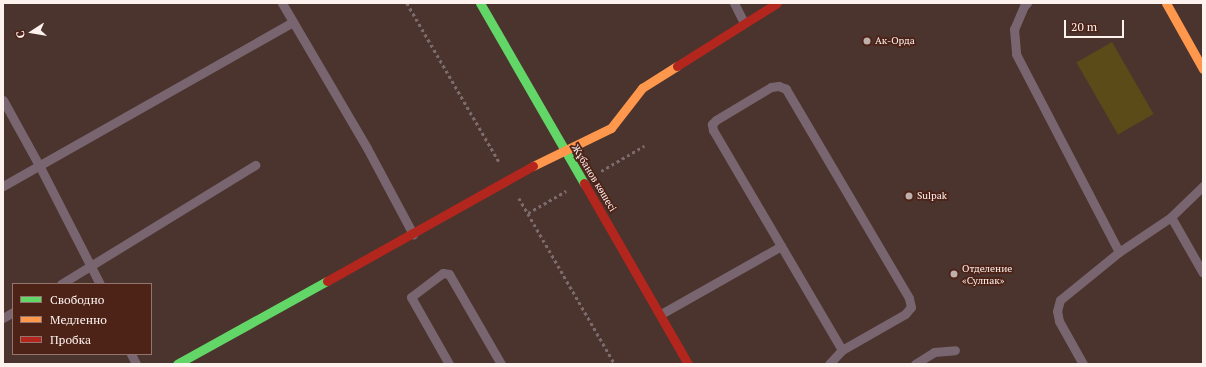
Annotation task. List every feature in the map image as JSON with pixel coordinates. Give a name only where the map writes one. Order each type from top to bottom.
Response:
[{"type":"street","name":"Жұбанов көшесі","points":[[480,3],[661,314],[688,364]]},
{"type":"street","points":[[177,364],[540,162],[611,128],[642,88],[777,3]]},
{"type":"street","points":[[1166,3],[1203,69]]},
{"type":"lane","points":[[282,3],[367,148],[413,234]]},
{"type":"lane","points":[[734,3],[744,24]]},
{"type":"lane","points":[[1027,3],[1024,6],[1014,29],[1016,54],[1118,252]]},
{"type":"lane","points":[[3,186],[293,22]]},
{"type":"lane","points":[[829,364],[842,350],[905,314],[911,307],[909,298],[786,89],[779,86],[771,87],[716,120],[712,124],[713,130],[842,350]]},
{"type":"lane","points":[[3,100],[40,166],[100,283]]},
{"type":"lane","points":[[63,283],[255,165]]},
{"type":"lane","points":[[1083,364],[1059,321],[1057,311],[1060,300],[1118,252],[1171,217],[1203,186]]},
{"type":"lane","points":[[1171,217],[1203,273]]},
{"type":"lane","points":[[661,314],[781,246]]},
{"type":"lane","points":[[449,364],[411,297],[423,286],[443,273],[449,274],[501,364]]},
{"type":"lane","points":[[3,318],[12,313]]},
{"type":"lane","points":[[915,364],[934,352],[955,350]]},
{"type":"lane","points":[[132,355],[136,364]]},
{"type":"shaded area","points":[[1112,42],[1154,114],[1118,134],[1076,62]]},
{"type":"traffic: fast","points":[[480,3],[584,183]]},
{"type":"traffic: fast","points":[[177,364],[327,281]]},
{"type":"traffic: slow","points":[[1166,3],[1203,69]]},
{"type":"traffic: slow","points":[[533,166],[611,128],[642,88],[677,66]]},
{"type":"traffic: jam","points":[[677,66],[777,3]]},
{"type":"traffic: jam","points":[[327,281],[533,166]]},
{"type":"traffic: jam","points":[[584,183],[688,364]]},
{"type":"place","name":"Ак-Орда","points":[[867,41]]},
{"type":"place","name":"Sulpak","points":[[909,196]]},
{"type":"place","name":"Отделение «Сулпак»","points":[[954,274]]}]
